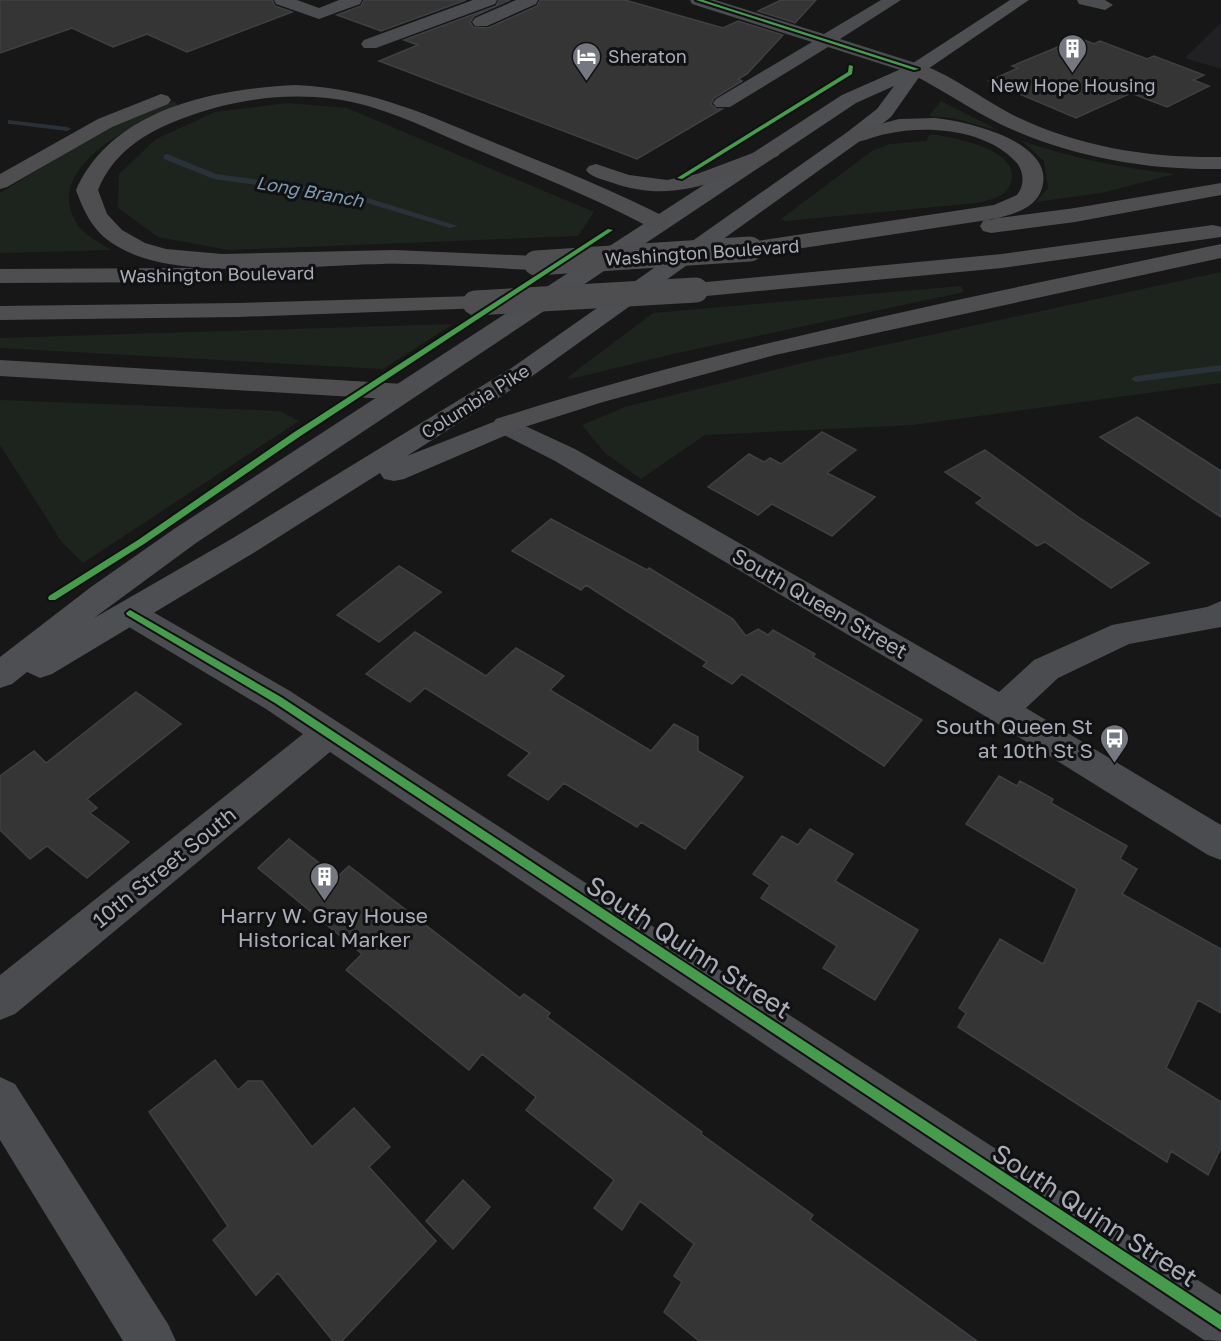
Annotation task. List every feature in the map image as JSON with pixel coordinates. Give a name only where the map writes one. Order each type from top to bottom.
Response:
[{"type":"highway","points":[[916,69],[1010,121],[1069,144],[1116,156],[1160,162],[1221,163]]},
{"type":"highway","points":[[0,183],[121,115],[178,95],[237,83],[300,79],[360,83],[408,95],[488,127]]},
{"type":"highway","points":[[536,263],[394,257],[223,261],[178,259],[141,249],[113,234],[94,214],[87,190],[99,165],[121,142],[173,115],[233,98],[278,93],[320,93],[376,102],[603,194],[659,223]]},
{"type":"highway","points":[[750,249],[1006,210],[1024,200],[1033,187],[1032,170],[1022,157],[998,140],[975,131],[948,125],[908,123],[873,130],[853,137]]},
{"type":"highway","points":[[575,162],[630,183],[669,188],[696,182],[771,152]]},
{"type":"highway","name":"Washington Boulevard","points":[[0,276],[282,273],[536,263],[750,249],[933,233],[1030,221],[1221,189]]},
{"type":"highway","name":"Washington Boulevard","points":[[0,313],[238,310],[475,303],[696,290],[1002,261],[1221,230]]},
{"type":"highway","points":[[506,425],[622,387],[713,362],[1221,251]]},
{"type":"highway","points":[[0,368],[404,392]]},
{"type":"main road","name":"Columbia Pike","points":[[0,675],[111,588],[659,223],[849,99],[916,69],[1021,0]]},
{"type":"main road","name":"Columbia Pike","points":[[0,688],[244,545],[522,372],[853,137],[884,113],[916,69]]},
{"type":"main road","name":"South Queen Street","points":[[404,392],[465,408],[506,425]]},
{"type":"main road","points":[[244,545],[384,476],[506,425]]},
{"type":"street","points":[[282,0],[319,14],[354,0]]},
{"type":"street","points":[[370,44],[489,0]]},
{"type":"street","points":[[481,22],[530,0]]},
{"type":"street","points":[[698,0],[916,69]]},
{"type":"street","points":[[723,103],[893,0]]},
{"type":"street","points":[[1085,0],[1105,5]]},
{"type":"street","name":"South Queen Street","points":[[506,425],[565,455],[1002,710],[1221,844]]},
{"type":"street","name":"South Quinn Street","points":[[130,613],[278,700],[1221,1323]]},
{"type":"street","points":[[1002,710],[1046,669],[1123,633],[1214,618],[1221,613]]},
{"type":"street","name":"10th Street South","points":[[0,1000],[328,734]]},
{"type":"street","points":[[0,1099],[151,1341]]},
{"type":"shaded area","points":[[1221,23],[1221,69],[1185,58]]},
{"type":"shaded area","points":[[174,101],[178,105],[117,136],[97,151],[81,168],[71,186],[70,207],[80,228],[111,250],[0,253],[0,193],[118,121]]},
{"type":"shaded area","points":[[941,101],[1000,131],[952,118],[929,116]]},
{"type":"shaded area","points":[[287,103],[347,108],[594,212],[578,236],[229,250],[158,237],[118,208],[119,174],[156,139],[215,112]]},
{"type":"shaded area","points":[[930,134],[968,142],[996,153],[1006,161],[1012,171],[1009,187],[997,197],[977,203],[785,221],[781,219],[872,151],[890,144],[926,141]]},
{"type":"shaded area","points":[[1022,141],[1097,162],[1175,174],[1101,193],[1036,202],[1048,188],[1044,161]]},
{"type":"shaded area","points":[[1221,272],[1221,383],[913,425],[705,435],[641,479],[605,453],[582,425],[625,407],[806,362]]},
{"type":"shaded area","points":[[961,286],[964,292],[673,354],[570,379],[568,377],[653,313]]},
{"type":"shaded area","points":[[453,324],[383,369],[0,348],[0,338]]},
{"type":"shaded area","points":[[0,400],[280,411],[299,421],[83,563],[61,541],[0,445]]},
{"type":"building","points":[[0,0],[272,0],[275,6],[292,12],[187,52],[147,34],[113,47],[72,28],[0,53]]},
{"type":"building","points":[[364,0],[466,0],[381,31],[337,15],[361,6]]},
{"type":"building","name":"Sheraton","points":[[499,0],[510,0],[474,16],[470,22],[473,27],[488,28],[537,6],[540,0],[625,0],[723,28],[738,21],[783,35],[747,74],[738,79],[742,81],[714,98],[711,104],[716,109],[722,109],[637,159],[379,61],[418,45],[404,40],[496,6]]},
{"type":"building","points":[[781,0],[816,0],[795,23],[758,11]]},
{"type":"building","name":"New Hope Housing","points":[[1079,38],[1094,44],[1100,41],[1147,59],[1154,56],[1204,75],[1193,80],[1209,86],[1167,107],[1131,93],[1076,118],[989,81],[1018,68],[1012,66]]},
{"type":"building","points":[[1137,417],[1221,471],[1221,517],[1100,437]]},
{"type":"building","points":[[822,432],[856,450],[827,473],[875,497],[832,536],[772,504],[758,515],[708,487],[749,454],[764,462],[770,458],[781,464]]},
{"type":"building","points":[[985,450],[1081,519],[1149,563],[1111,588],[1045,542],[1037,546],[976,503],[983,498],[945,472]]},
{"type":"building","points":[[551,519],[647,570],[649,568],[733,619],[746,636],[758,629],[768,635],[773,630],[815,654],[813,657],[922,720],[884,766],[742,674],[732,684],[703,666],[707,662],[586,585],[581,590],[512,551]]},
{"type":"building","points":[[399,566],[441,592],[379,642],[337,615]]},
{"type":"building","points":[[415,632],[486,676],[516,648],[564,676],[550,690],[651,751],[674,724],[698,737],[698,751],[743,777],[685,849],[641,822],[637,827],[564,783],[548,800],[508,775],[530,753],[425,688],[410,702],[366,674]]},
{"type":"building","points":[[136,692],[181,724],[87,799],[97,808],[90,813],[129,842],[87,878],[47,846],[30,859],[0,830],[0,776],[34,751],[46,763]]},
{"type":"building","points":[[999,776],[1017,786],[1020,781],[1053,799],[1051,803],[1127,846],[1120,859],[1137,869],[1122,894],[1221,949],[1221,1013],[1198,1000],[1166,1068],[1221,1102],[1221,1148],[1208,1175],[1171,1151],[1167,1162],[958,1027],[966,1013],[959,1008],[1000,939],[1043,964],[1077,889],[966,824]]},
{"type":"building","points":[[810,829],[853,854],[835,881],[918,930],[875,1000],[823,968],[837,946],[761,898],[770,885],[753,874],[782,836],[798,845]]},
{"type":"building","points":[[289,839],[337,877],[349,866],[520,998],[524,994],[550,1013],[547,1017],[702,1132],[701,1134],[813,1215],[810,1220],[977,1341],[699,1341],[664,1312],[682,1282],[674,1276],[694,1244],[640,1201],[622,1230],[594,1208],[614,1180],[526,1110],[536,1097],[482,1054],[469,1070],[346,970],[362,954],[258,868]]},
{"type":"building","points":[[215,1060],[238,1090],[248,1081],[262,1081],[312,1147],[354,1108],[390,1147],[369,1167],[436,1241],[342,1341],[333,1341],[278,1273],[256,1295],[213,1240],[228,1226],[149,1112]]},
{"type":"building","points":[[463,1180],[490,1207],[453,1249],[426,1221]]},
{"type":"waterway","name":"Long Branch","points":[[11,122],[67,129]]},
{"type":"waterway","name":"Long Branch","points":[[167,157],[214,176],[348,195],[453,226]]},
{"type":"waterway","name":"Long Branch","points":[[1136,379],[1221,368]]},
{"type":"cycle path","points":[[698,0],[916,69]]},
{"type":"cycle path","points":[[680,178],[850,73],[851,66]]},
{"type":"cycle path","points":[[52,598],[141,542],[296,435],[610,230]]},
{"type":"cycle path","points":[[130,613],[278,700],[1221,1323]]},
{"type":"place","name":"New Hope Housing","points":[[1073,74]]},
{"type":"place","name":"Sheraton","points":[[587,82]]},
{"type":"place","name":"South Queen St at 10th St S","points":[[1114,764]]},
{"type":"place","name":"Harry W. Gray House Historical Marker","points":[[324,902]]}]
